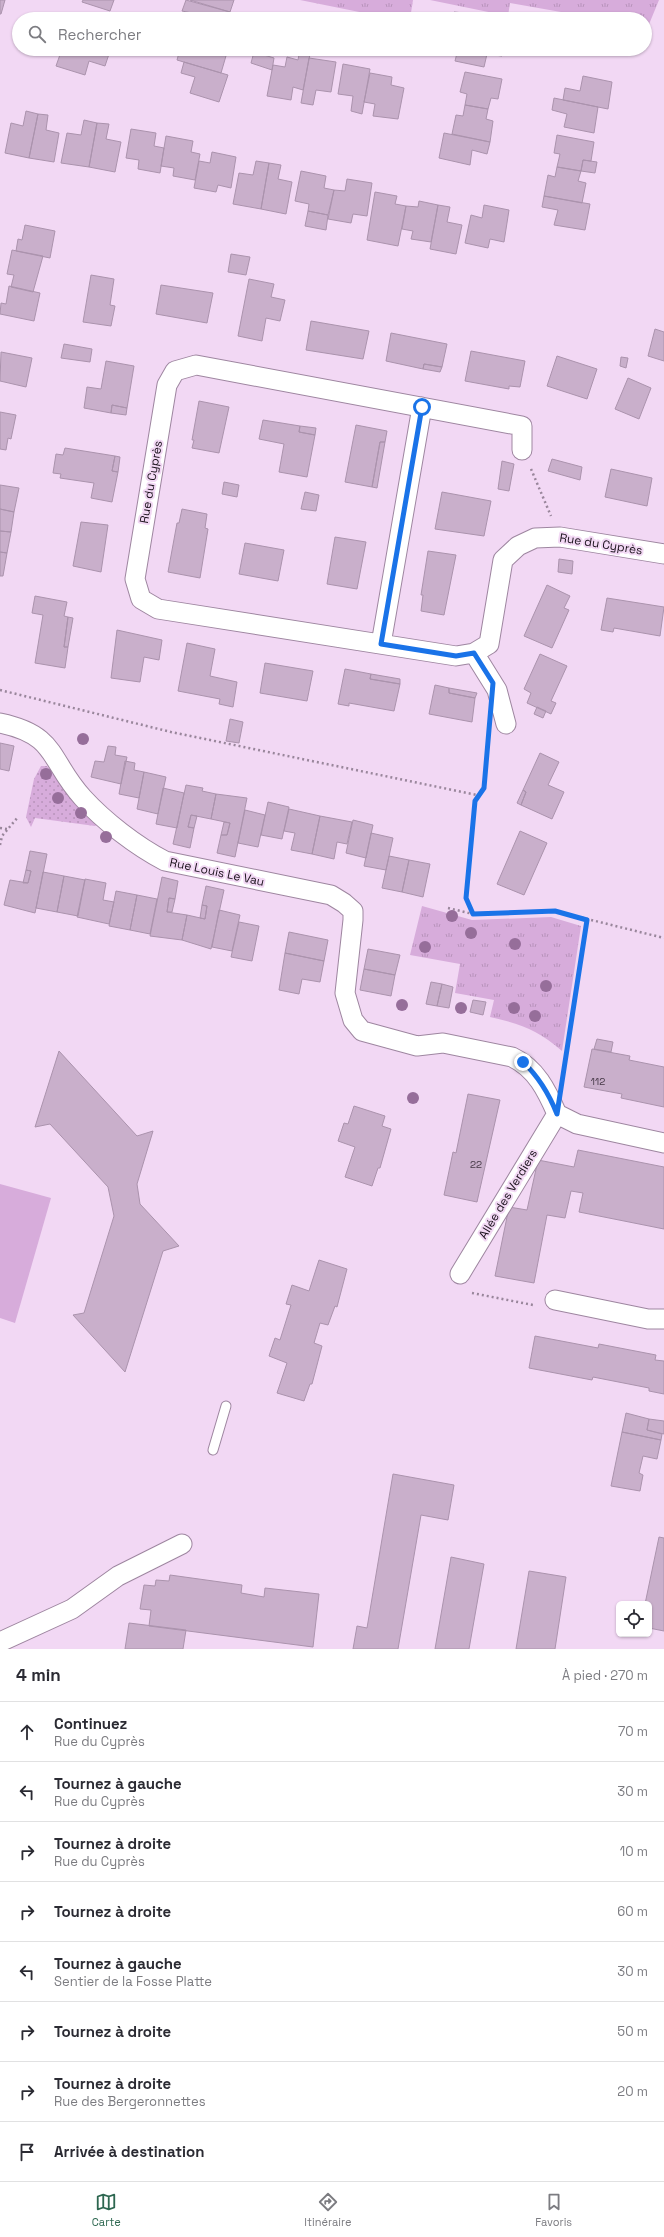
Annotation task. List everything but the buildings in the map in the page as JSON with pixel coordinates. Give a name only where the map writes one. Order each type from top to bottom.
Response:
[{"type":"street","name":"Rue du Cyprès","points":[[522,450],[522,426],[196,365],[175,371],[168,385],[135,579],[141,599],[158,609],[456,656],[474,653],[488,644],[503,560],[518,546],[535,538],[560,537],[664,554]]},
{"type":"street","points":[[381,644],[422,407]]},
{"type":"street","points":[[474,653],[497,690],[497,728]]},
{"type":"street","name":"Rue Louis Le Vau","points":[[0,723],[18,727],[36,734],[48,745],[82,797],[124,834],[157,857],[172,863],[331,895],[344,903],[353,911],[345,994],[353,1020],[362,1031],[417,1046],[444,1043],[512,1057],[523,1062],[533,1071],[549,1095],[557,1114]]},
{"type":"street","points":[[557,1114],[577,1124],[664,1143]]},
{"type":"street","name":"Allée des Verdiers","points":[[460,1274],[557,1114]]},
{"type":"street","points":[[555,1300],[648,1319],[664,1319]]},
{"type":"street","points":[[0,1642],[72,1609],[118,1576],[182,1544]]},
{"type":"lane","points":[[212,1450],[226,1406]]},
{"type":"path","points":[[522,450],[560,537]]},
{"type":"path","points":[[0,690],[171,732],[477,795]]},
{"type":"path","points":[[473,914],[466,898],[475,801],[477,795],[484,788],[497,728]]},
{"type":"path","points":[[0,845],[2,836],[18,817]]},
{"type":"path","points":[[0,828],[7,829]]},
{"type":"path","points":[[448,908],[473,914],[555,911],[664,938]]},
{"type":"path","points":[[563,1076],[587,920]]},
{"type":"path","points":[[460,1274],[462,1291],[538,1306],[555,1300]]},
{"type":"green space","points":[[300,0],[413,0],[411,12],[359,12]]},
{"type":"green space","points":[[430,0],[659,0],[652,17],[652,12],[561,12],[510,3],[509,12],[488,12]]},
{"type":"green space","points":[[41,766],[47,766],[99,824],[95,826],[35,818],[31,827],[26,817],[34,779]]},
{"type":"green space","points":[[422,906],[472,920],[551,917],[581,926],[562,1051],[545,1038],[529,1029],[511,1022],[490,1017],[494,1000],[455,993],[460,964],[410,955]]},
{"type":"green space","points":[[0,1184],[51,1198],[15,1323],[0,1318]]},
{"type":"route","points":[[422,407],[381,644],[456,656],[474,653],[493,683],[484,788],[477,795],[475,801],[466,898],[473,914],[555,911],[587,920],[557,1114],[549,1095],[533,1071],[523,1062]]}]
